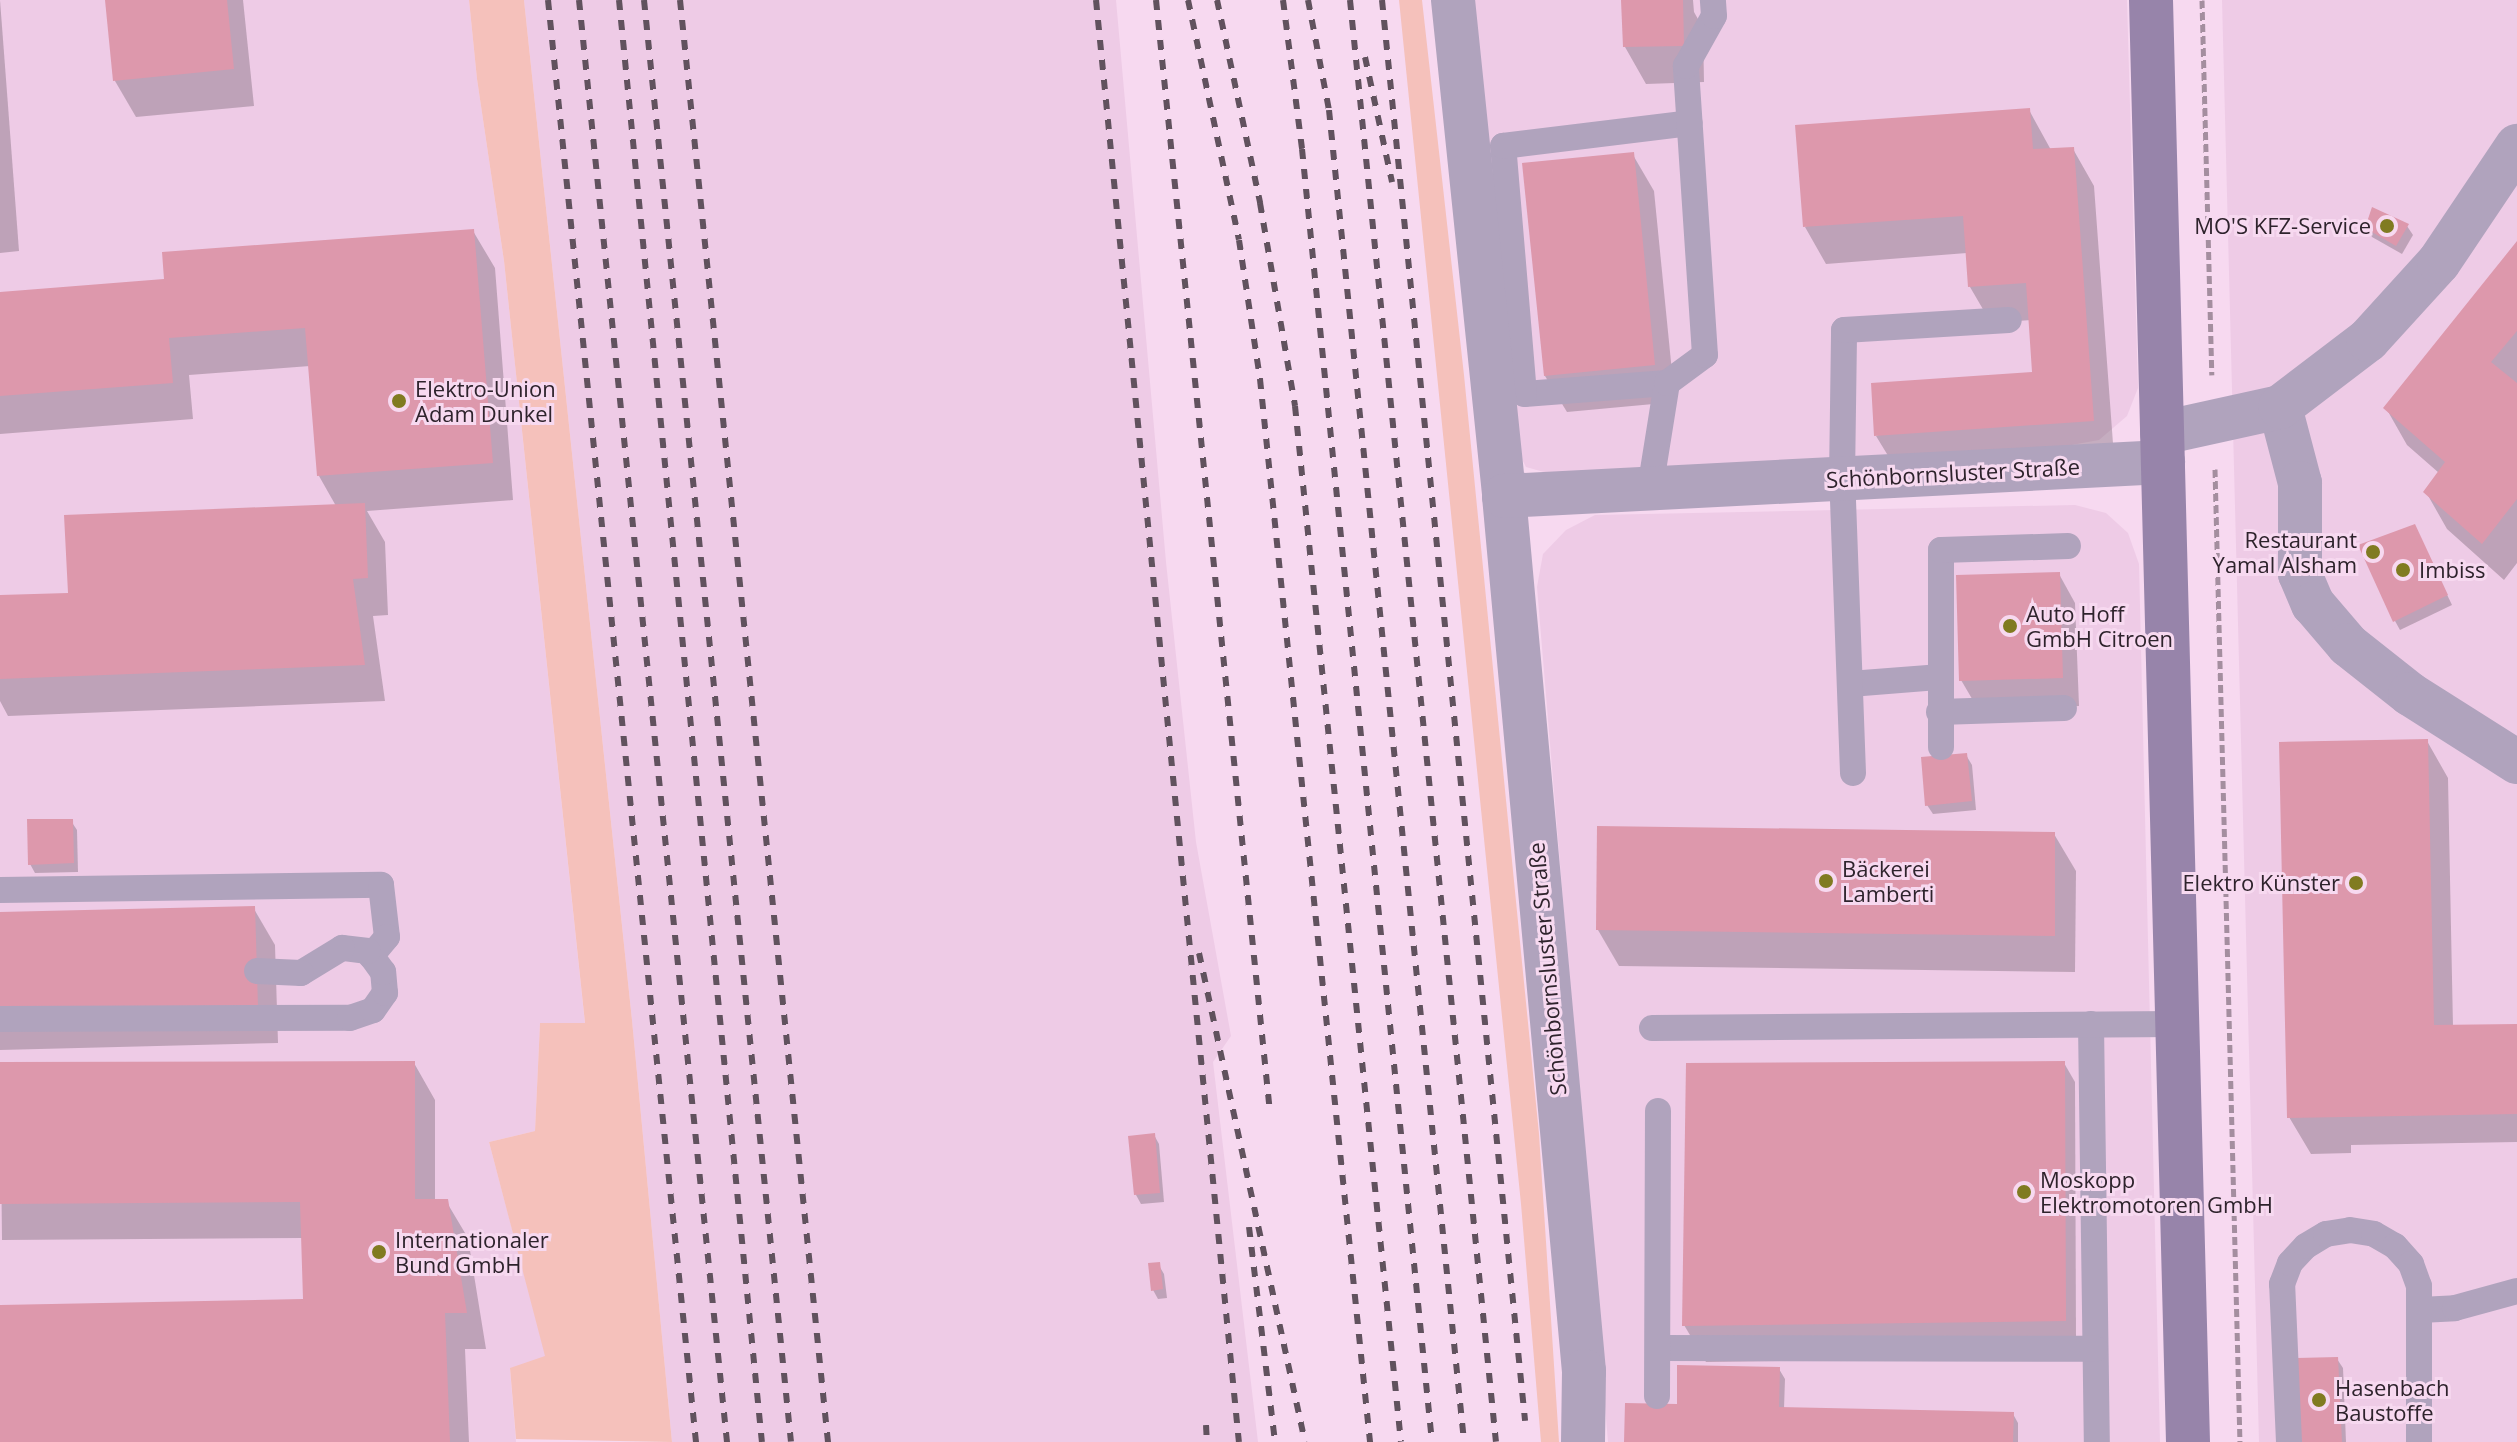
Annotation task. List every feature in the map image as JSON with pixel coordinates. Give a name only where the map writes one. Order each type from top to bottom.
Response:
[{"type":"street","name":"Schönbornsluster Straße","points":[[1453,0],[1504,496],[1584,1371],[1583,1442]]},
{"type":"street","points":[[2151,0],[2188,1442]]},
{"type":"street","points":[[2517,146],[2429,273],[2368,340],[2280,407],[2300,483],[2300,574],[2313,604],[2348,645],[2410,694],[2517,762]]},
{"type":"street","name":"Schönbornsluster Straße","points":[[1504,496],[1842,479],[2163,448],[2214,424],[2280,407]]},
{"type":"lane","points":[[1690,123],[1503,146],[1524,394],[1667,383],[1705,355],[1690,123],[1686,66],[1714,16],[1713,0]]},
{"type":"lane","points":[[1853,773],[1842,479],[1844,330],[2009,320]]},
{"type":"lane","points":[[1650,489],[1667,383]]},
{"type":"lane","points":[[1941,747],[1938,677],[1941,550],[2068,546]]},
{"type":"lane","points":[[1850,684],[1938,677]]},
{"type":"lane","points":[[1939,712],[2064,708]]},
{"type":"lane","points":[[0,890],[381,885],[387,937],[371,956]]},
{"type":"lane","points":[[0,1019],[350,1018],[373,1010],[385,993],[383,972],[368,951],[342,948],[301,973],[257,971]]},
{"type":"lane","points":[[2091,1024],[2097,1442]]},
{"type":"lane","points":[[1652,1028],[2177,1024]]},
{"type":"lane","points":[[1657,1396],[1658,1111]]},
{"type":"lane","points":[[2289,1442],[2282,1284],[2290,1263],[2306,1246],[2326,1234],[2350,1230],[2374,1234],[2395,1246],[2411,1264],[2419,1286],[2419,1442]]},
{"type":"lane","points":[[2420,1310],[2455,1308],[2517,1291]]},
{"type":"lane","points":[[1659,1348],[2095,1349]]},
{"type":"path","points":[[2202,0],[2240,1442]]},
{"type":"shaded area","points":[[0,0],[469,0],[477,79],[504,261],[585,1024],[540,1023],[535,1131],[489,1142],[546,1357],[510,1369],[516,1442],[0,1442]]},
{"type":"shaded area","points":[[469,0],[524,0],[632,1020],[672,1442],[516,1439],[510,1368],[545,1356],[489,1142],[535,1131],[540,1023],[585,1023],[504,261],[477,79]]},
{"type":"shaded area","points":[[524,0],[1116,0],[1166,562],[1196,842],[1231,1036],[1213,1062],[1258,1442],[672,1442],[632,1020]]},
{"type":"shaded area","points":[[1399,0],[1422,0],[1464,375],[1539,1134],[1559,1442],[1541,1442],[1521,1204]]},
{"type":"shaded area","points":[[1464,0],[2127,0],[2138,388],[2127,416],[2099,440],[2055,448],[1558,476],[1526,467],[1512,440]]},
{"type":"shaded area","points":[[2222,0],[2517,0],[2517,1442],[2259,1442]]},
{"type":"shaded area","points":[[2075,505],[2106,513],[2128,533],[2139,564],[2160,1442],[1608,1442],[1537,587],[1543,554],[1566,530],[1595,515]]},
{"type":"building","points":[[105,0],[227,0],[234,69],[113,81]]},
{"type":"building","points":[[1621,0],[1683,0],[1684,46],[1623,47]]},
{"type":"building","points":[[2030,108],[2033,149],[2074,147],[2094,421],[1874,436],[1871,383],[2032,372],[2026,283],[1968,287],[1963,216],[1803,227],[1795,125]]},
{"type":"building","points":[[1634,152],[1655,365],[1544,376],[1522,163]]},
{"type":"building","name":"MO'S KFZ-Service","points":[[2372,207],[2409,224],[2396,246],[2365,228]]},
{"type":"building","name":"Elektro-Union Adam Dunkel","points":[[474,229],[493,463],[317,476],[305,328],[169,338],[173,383],[0,396],[0,292],[164,279],[162,252]]},
{"type":"building","points":[[2517,241],[2517,331],[2491,362],[2517,383],[2517,499],[2482,544],[2423,492],[2445,462],[2383,408]]},
{"type":"building","points":[[365,503],[368,578],[353,579],[365,665],[0,679],[0,595],[68,593],[64,515]]},
{"type":"building","name":"Imbiss","points":[[2415,524],[2448,595],[2393,622],[2358,545]]},
{"type":"building","name":"Auto Hoff GmbH Citroen","points":[[2060,572],[2063,678],[1959,681],[1956,575]]},
{"type":"building","name":"Elektro Künster","points":[[2428,739],[2434,1025],[2517,1024],[2517,1114],[2287,1118],[2279,742]]},
{"type":"building","points":[[1967,753],[1972,801],[1925,806],[1921,757]]},
{"type":"building","points":[[27,819],[73,819],[74,863],[28,865]]},
{"type":"building","name":"Bäckerei Lamberti","points":[[1597,826],[2055,832],[2055,936],[1596,930]]},
{"type":"building","points":[[255,906],[258,1007],[0,1013],[0,912]]},
{"type":"building","name":"Internationaler Bund GmbH","points":[[415,1061],[415,1199],[448,1199],[467,1313],[445,1313],[450,1442],[0,1442],[0,1305],[303,1299],[300,1202],[0,1204],[0,1062]]},
{"type":"building","points":[[2065,1061],[2066,1321],[1682,1326],[1686,1063]]},
{"type":"building","points":[[1155,1133],[1160,1193],[1134,1195],[1128,1136]]},
{"type":"building","points":[[1160,1262],[1163,1289],[1151,1291],[1148,1263]]},
{"type":"building","name":"Hasenbach Baustoffe","points":[[2338,1357],[2342,1442],[2300,1442],[2297,1358]]},
{"type":"building","points":[[1677,1365],[1780,1367],[1779,1407],[2014,1412],[2013,1442],[1624,1442],[1625,1403],[1677,1404]]},
{"type":"railway","points":[[548,0],[696,1442]]},
{"type":"railway","points":[[579,0],[727,1442]]},
{"type":"railway","points":[[619,0],[762,1442]]},
{"type":"railway","points":[[644,0],[791,1442]]},
{"type":"railway","points":[[680,0],[828,1442]]},
{"type":"railway","points":[[1096,0],[1239,1442]]},
{"type":"railway","points":[[1156,0],[1270,1112]]},
{"type":"railway","points":[[1188,0],[1239,240],[1260,379],[1370,1442]]},
{"type":"railway","points":[[1217,0],[1260,203],[1295,406],[1401,1442]]},
{"type":"railway","points":[[1283,0],[1302,149],[1432,1442]]},
{"type":"railway","points":[[1308,0],[1329,110],[1464,1442]]},
{"type":"railway","points":[[1350,0],[1496,1442]]},
{"type":"railway","points":[[1382,0],[1525,1421]]},
{"type":"railway","points":[[1365,57],[1392,182]]},
{"type":"railway","points":[[1199,953],[1305,1442]]},
{"type":"railway","points":[[1249,1227],[1275,1442]]},
{"type":"railway","points":[[1206,1425],[1207,1442]]},
{"type":"place","name":"MO'S KFZ-Service","points":[[2387,226]]},
{"type":"place","name":"Elektro-Union Adam Dunkel","points":[[399,401]]},
{"type":"place","name":"Restaurant Yamal Alsham","points":[[2373,552]]},
{"type":"place","name":"Imbiss","points":[[2403,570]]},
{"type":"place","name":"Auto Hoff GmbH Citroen","points":[[2010,626]]},
{"type":"place","name":"Bäckerei Lamberti","points":[[1826,881]]},
{"type":"place","name":"Elektro Künster","points":[[2356,883]]},
{"type":"place","name":"Moskopp Elektromotoren GmbH","points":[[2024,1192]]},
{"type":"place","name":"Internationaler Bund GmbH","points":[[379,1252]]},
{"type":"place","name":"Hasenbach Baustoffe","points":[[2319,1400]]}]
